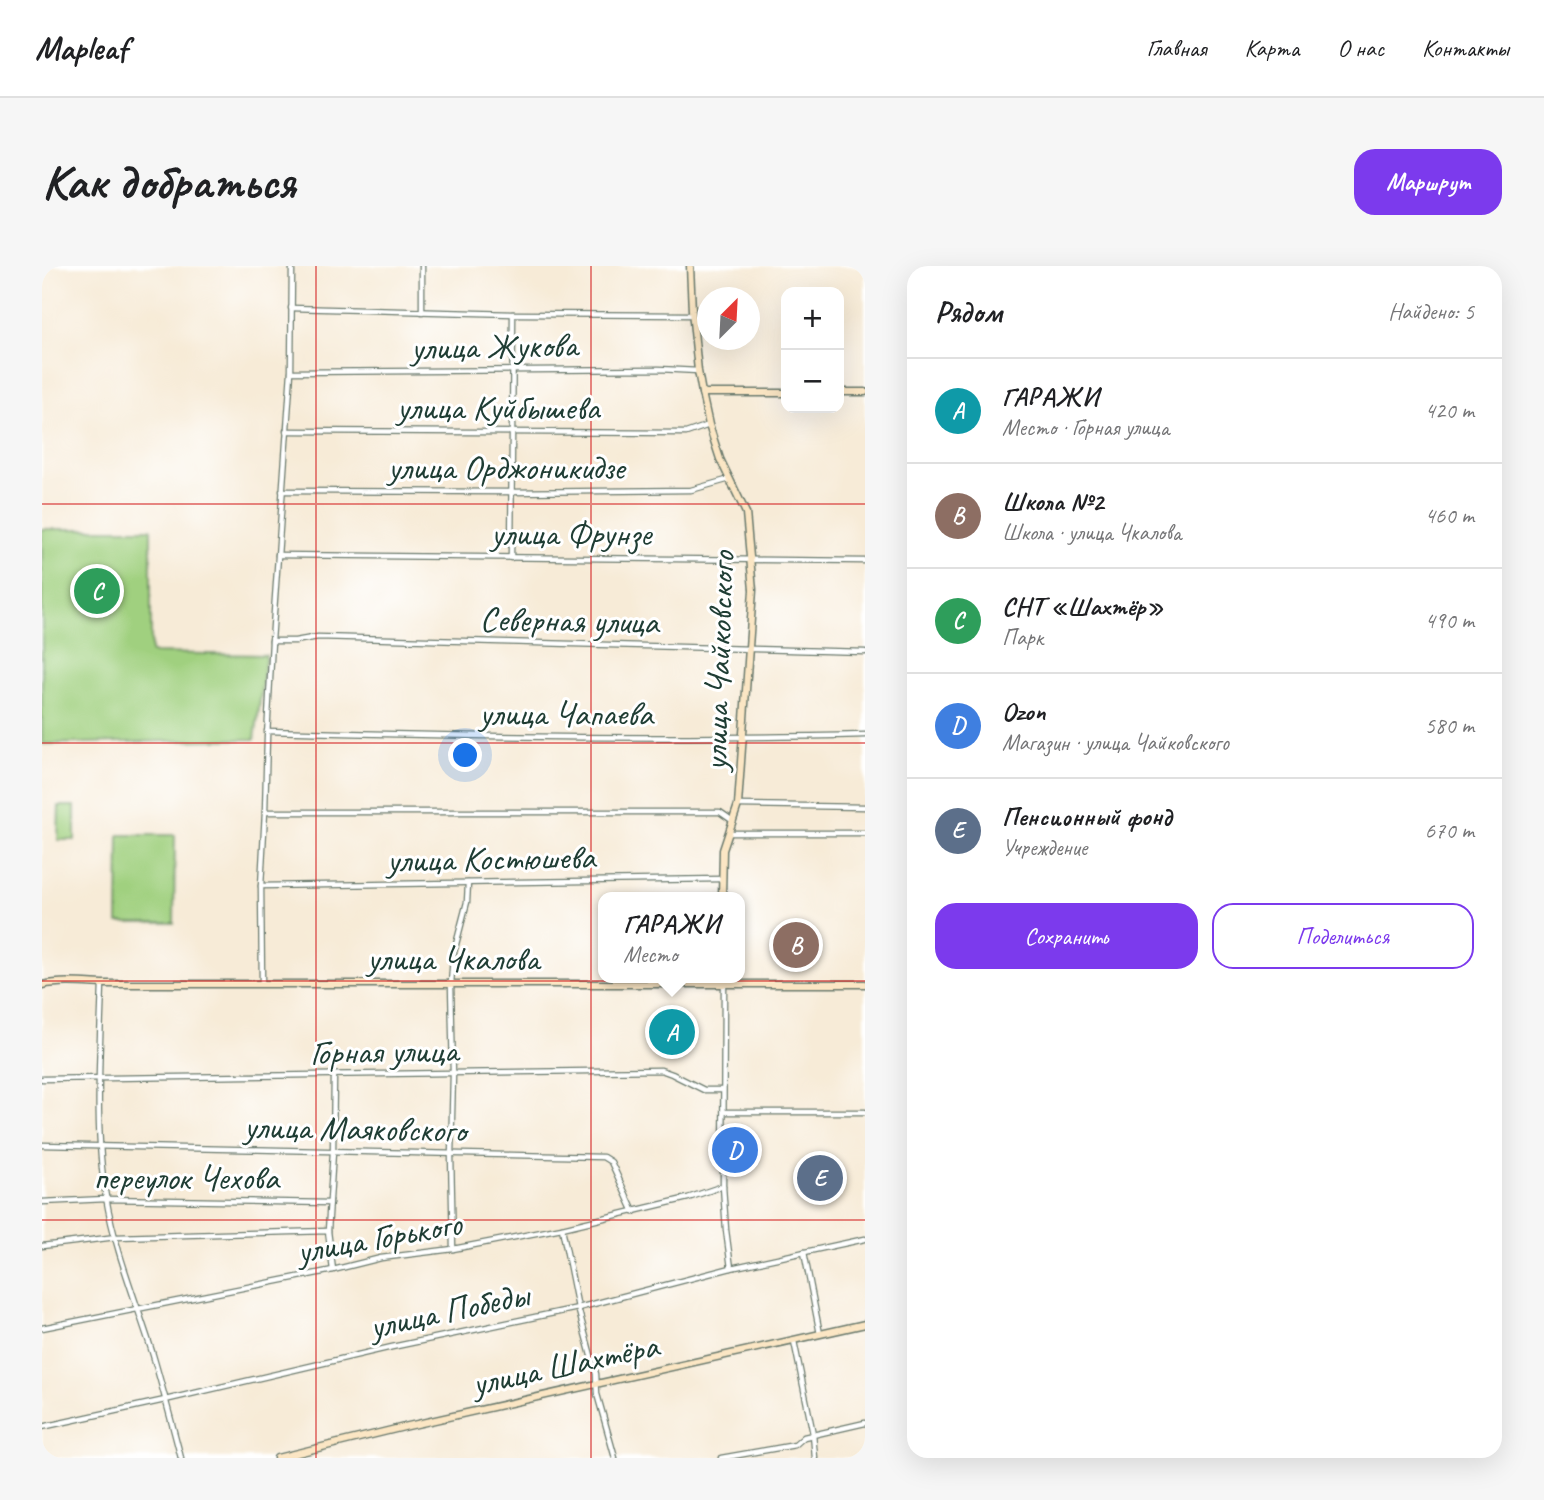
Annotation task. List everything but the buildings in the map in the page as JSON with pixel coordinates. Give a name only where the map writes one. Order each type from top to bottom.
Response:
[{"type":"street","points":[[262,984],[261,886],[267,731],[290,373],[292,266]]},
{"type":"street","points":[[422,266],[422,312]]},
{"type":"street","name":"улица Чайковского","points":[[690,266],[692,315],[702,393],[720,459],[746,513],[753,590],[738,805],[723,850],[722,892]]},
{"type":"street","points":[[291,308],[513,314],[692,315]]},
{"type":"street","points":[[510,558],[513,314]]},
{"type":"street","name":"улица Жукова","points":[[290,373],[659,369],[698,371]]},
{"type":"street","points":[[844,393],[865,392]]},
{"type":"street","points":[[702,393],[781,393]]},
{"type":"street","name":"улица Куйбышева","points":[[286,431],[686,433],[709,425]]},
{"type":"street","name":"улица Орджоникидзе","points":[[282,491],[691,490],[730,479]]},
{"type":"street","name":"улица Фрунзе","points":[[278,555],[865,561]]},
{"type":"street","name":"Северная улица","points":[[272,641],[318,638],[865,652]]},
{"type":"street","name":"улица Чапаева","points":[[267,731],[474,737],[742,738],[865,735]]},
{"type":"street","points":[[738,805],[865,807]]},
{"type":"street","points":[[265,812],[720,812],[734,821]]},
{"type":"street","points":[[728,833],[865,833]]},
{"type":"street","name":"улица Костюшева","points":[[261,886],[722,879]]},
{"type":"street","points":[[453,1249],[451,984],[453,956],[467,902],[468,883]]},
{"type":"street","name":"улица Чкалова","points":[[745,981],[865,984]]},
{"type":"street","name":"улица Чкалова","points":[[42,985],[70,982],[598,982]]},
{"type":"street","points":[[724,983],[723,1186],[731,1268]]},
{"type":"street","points":[[102,984],[99,1079],[106,1199],[181,1458]]},
{"type":"street","name":"Горная улица","points":[[42,1079],[661,1070],[704,1090],[723,1090]]},
{"type":"street","points":[[334,1075],[328,1231],[334,1270]]},
{"type":"street","points":[[724,1112],[865,1112]]},
{"type":"street","name":"улица Маяковского","points":[[42,1145],[603,1157],[611,1163],[634,1212]]},
{"type":"street","name":"улица Горького","points":[[42,1328],[334,1270],[381,1258],[453,1249],[562,1228],[688,1198],[723,1186]]},
{"type":"street","name":"переулок Чехова","points":[[42,1202],[106,1199],[330,1203]]},
{"type":"street","points":[[562,1228],[578,1308],[596,1374],[597,1394],[615,1458]]},
{"type":"street","points":[[42,1246],[116,1237],[328,1231]]},
{"type":"street","name":"улица Победы","points":[[42,1427],[392,1347],[578,1308],[731,1268],[865,1239]]},
{"type":"street","points":[[804,1252],[820,1334]]},
{"type":"street","name":"улица Шахтёра","points":[[277,1458],[865,1324]]},
{"type":"street","points":[[794,1341],[813,1434],[815,1458]]},
{"type":"street","points":[[721,1458],[795,1445],[804,1437],[813,1434],[865,1423]]},
{"type":"green space","points":[[42,529],[151,529],[151,653],[266,655],[255,739],[42,744]]},
{"type":"green space","points":[[59,806],[75,806],[75,840],[58,840]]},
{"type":"green space","points":[[119,835],[175,835],[174,923],[118,923]]},
{"type":"place","name":"СНТ «Шахтёр»","points":[[97,591]]},
{"type":"place","name":"Школа №2","points":[[796,945]]},
{"type":"place","name":"ГАРАЖИ","points":[[672,1032]]},
{"type":"place","name":"Ozon","points":[[735,1150]]},
{"type":"place","name":"Пенсионный фонд","points":[[820,1178]]}]
